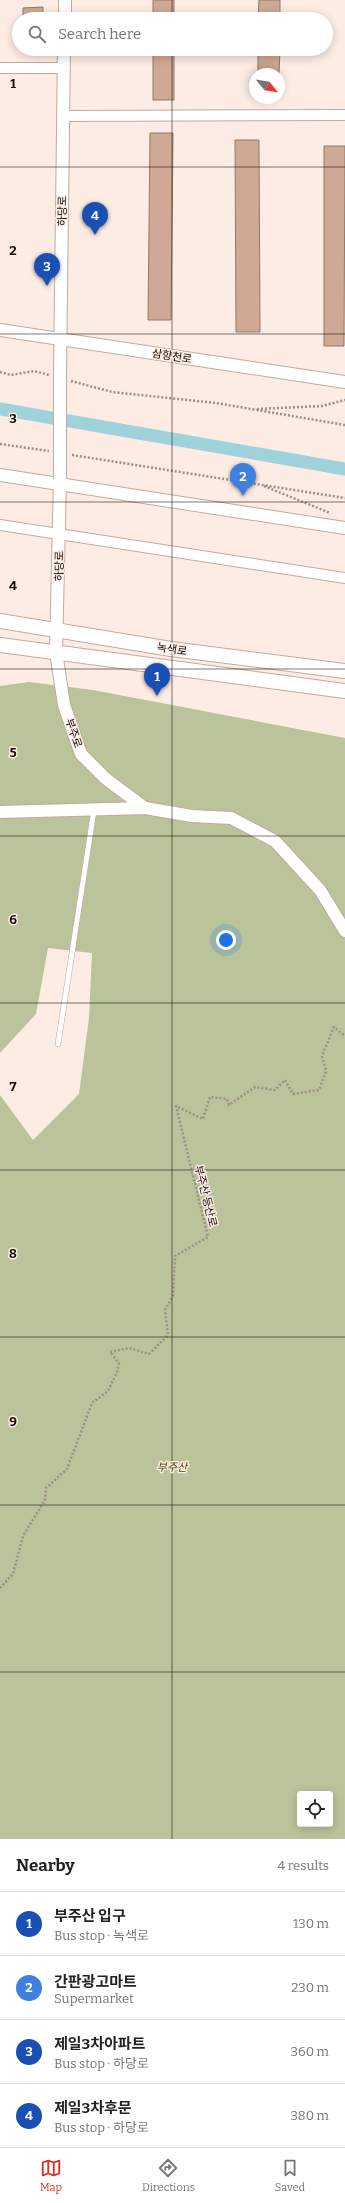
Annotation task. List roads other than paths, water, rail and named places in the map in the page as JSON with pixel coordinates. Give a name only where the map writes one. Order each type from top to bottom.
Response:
[{"type":"main road","name":"녹색로","points":[[0,622],[171,649],[345,671]]},
{"type":"main road","name":"녹색로","points":[[0,645],[345,691]]},
{"type":"street","points":[[65,0],[65,12]]},
{"type":"street","name":"하당로","points":[[56,652],[58,631],[62,376],[61,340],[64,56]]},
{"type":"street","points":[[0,68],[64,68]]},
{"type":"street","points":[[64,116],[345,115]]},
{"type":"street","name":"삼향천로","points":[[0,330],[345,382]]},
{"type":"street","points":[[0,476],[60,482],[345,528]]},
{"type":"street","points":[[0,525],[345,578]]},
{"type":"street","name":"부주로","points":[[56,652],[64,705],[81,754],[106,779],[145,808]]},
{"type":"street","points":[[0,812],[145,808],[192,816],[231,818],[275,841],[320,890],[345,931]]},
{"type":"lane","points":[[58,1044],[94,810]]},
{"type":"waterway","points":[[0,409],[345,469]]},
{"type":"place","name":"제일3차후문","points":[[95,235]]},
{"type":"place","name":"제일3차아파트","points":[[47,286]]},
{"type":"place","name":"간판광고마트","points":[[243,496]]},
{"type":"place","name":"부주산 입구","points":[[157,696]]},
{"type":"park label","name":"부주산","points":[[172,1467]]}]
